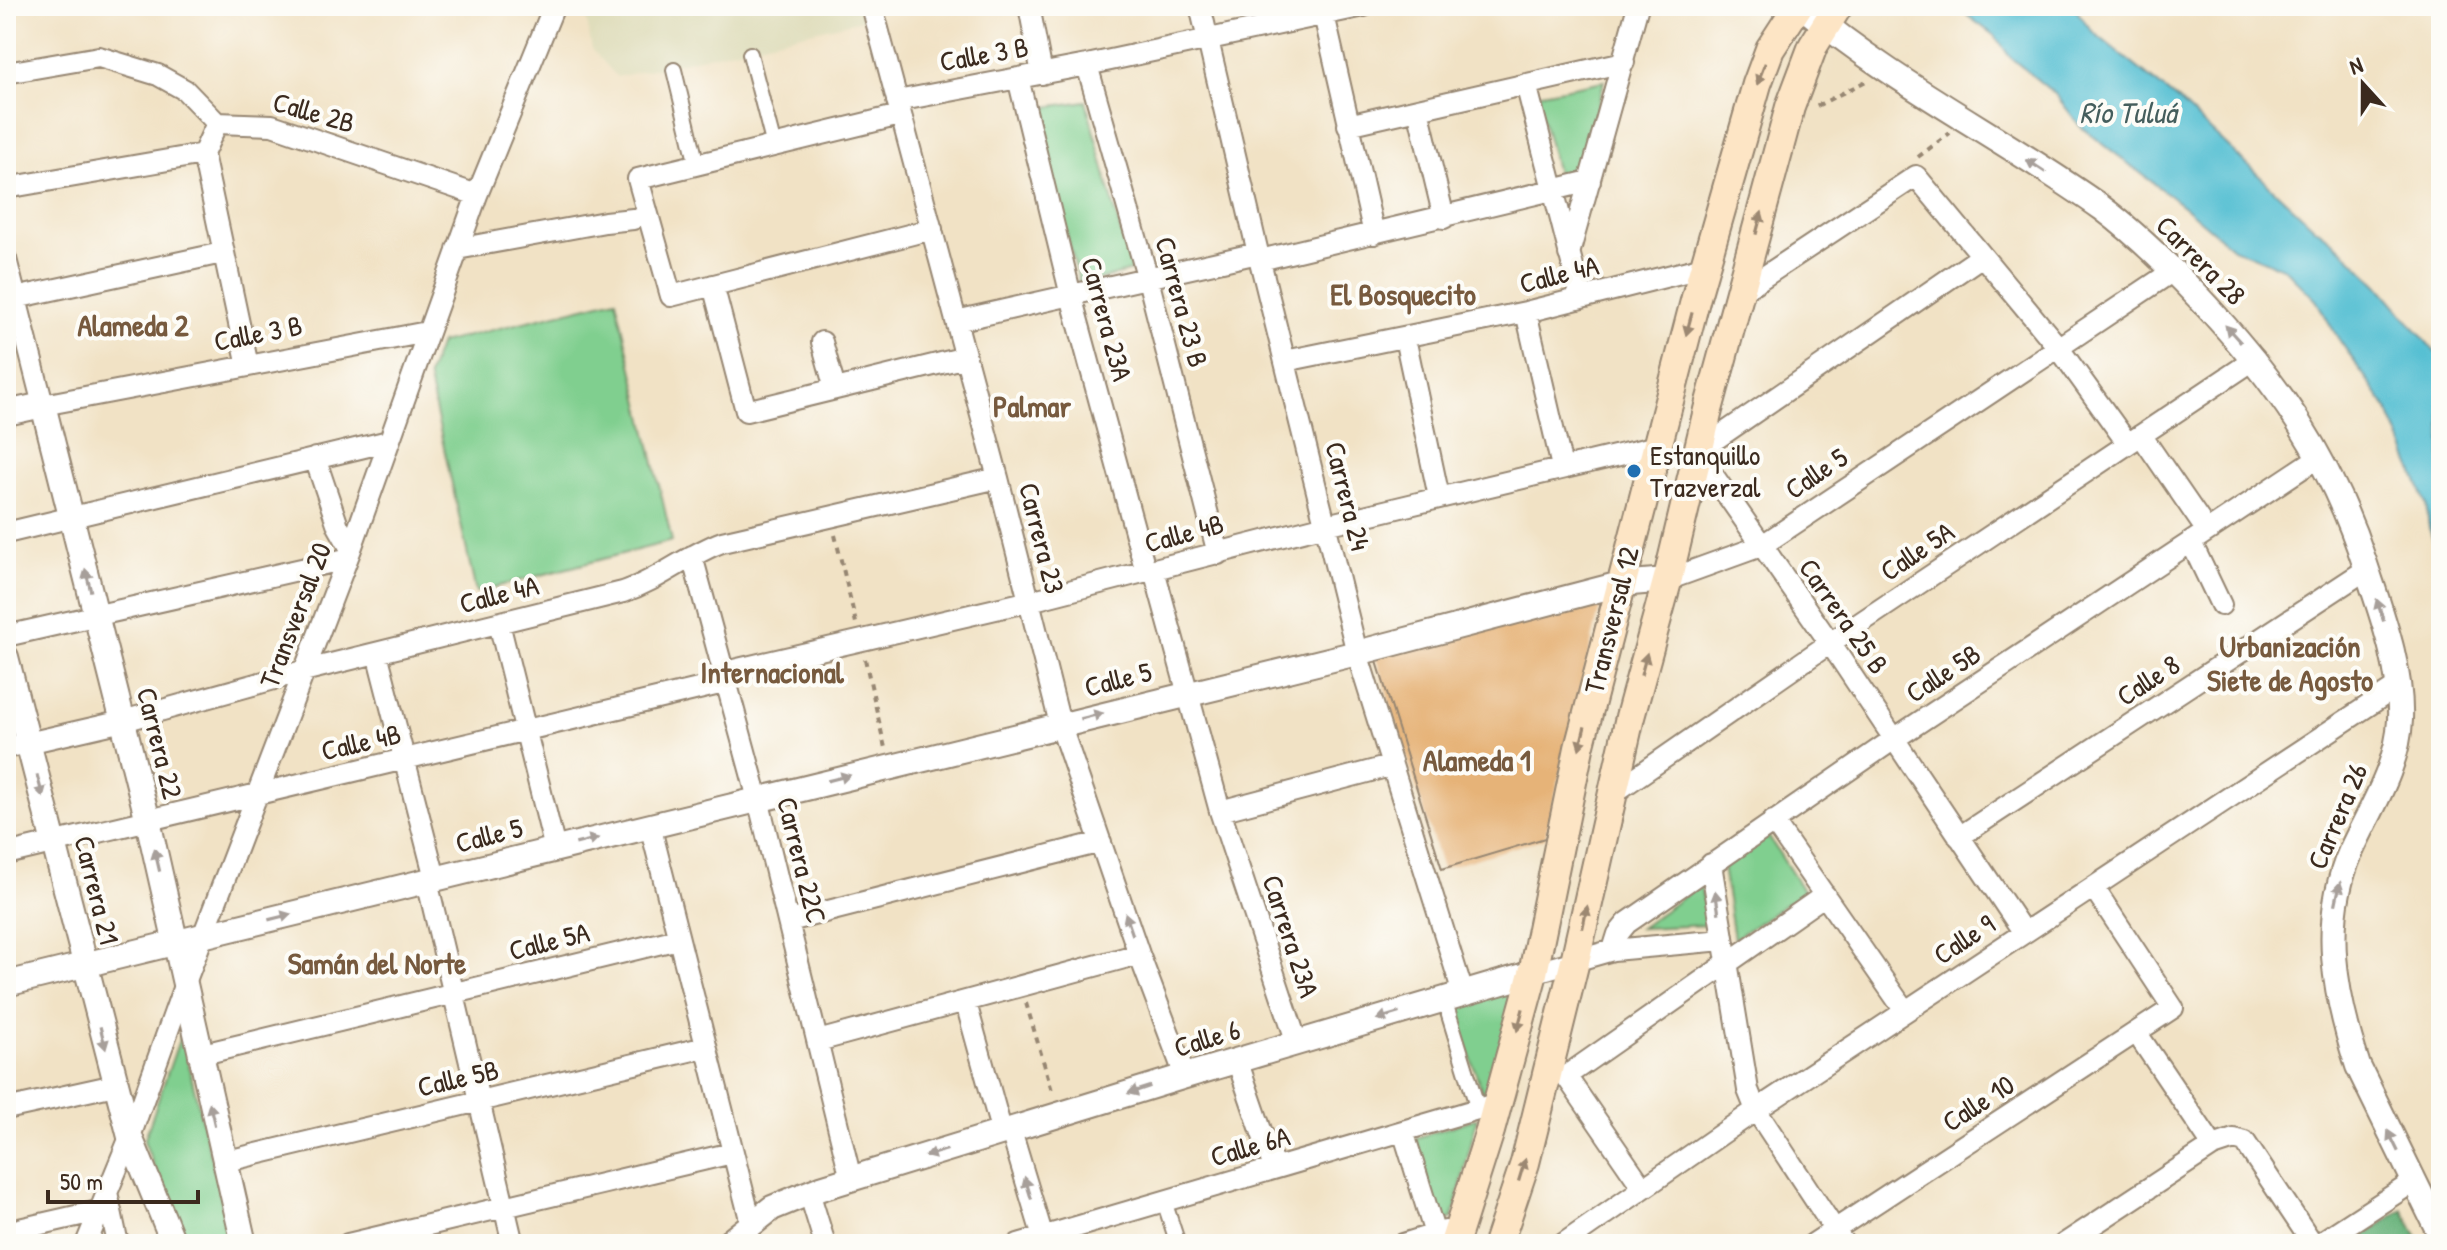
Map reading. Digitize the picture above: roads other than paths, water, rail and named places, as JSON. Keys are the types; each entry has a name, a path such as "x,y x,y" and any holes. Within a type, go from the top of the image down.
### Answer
{"main road":[{"name":"Transversal 12","path":"1450,1235 1488,1106 1533,973 1579,748 1704,267 1757,84 1770,49 1800,6"},
{"name":"Transversal 12","path":"1498,1244 1525,1163 1697,452 1788,116 1803,69 1832,16"}],"street":[{"name":"Transversal 20","path":"86,1244 130,1137 185,983 348,554 477,195 554,6"},
{"name":"Carrera 23","path":"872,6 1060,724 1139,954 1185,1076"},
{"path":"1029,6 1042,74"},
{"name":"Carrera 24","path":"1200,6 1357,653 1453,996"},
{"name":"Calle 3 B","path":"713,285 671,296 638,179 774,146 899,108 1018,78 1208,41 1323,10 1364,6"},
{"path":"1569,254 1638,6"},
{"name":"Carrera 28","path":"1800,6 1832,16 1889,69 2102,208 2141,239 2255,359 2277,387 2319,457 2344,508 2384,621 2398,686"},
{"path":"1323,10 1374,234"},
{"path":"750,54 774,146"},
{"path":"6,73 99,57 158,75 185,90 217,123 203,154 248,366"},
{"path":"1348,125 1624,62"},
{"name":"Carrera 23 B","path":"1087,65 1148,279 1218,554"},
{"path":"674,70 697,165"},
{"name":"Carrera 23A","path":"1018,78 1071,296 1150,571 1220,811 1297,1043"},
{"path":"1526,84 1581,298"},
{"path":"1418,109 1444,218"},
{"name":"Calle 2B","path":"217,123 272,125 477,195"},
{"path":"6,188 203,154"},
{"path":"1741,292 1912,179 1982,256 2135,439 2199,537 2221,605"},
{"path":"956,321 1374,234 1590,181"},
{"path":"457,249 633,219"},
{"path":"932,229 713,285 746,411 966,357"},
{"path":"11,300 222,253"},
{"path":"1697,452 1982,256"},
{"name":"Carrera 22","path":"6,259 11,300 43,405 148,821 244,1244"},
{"name":"Calle 4A","path":"1285,361 1526,312 1704,267"},
{"name":"Calle 5","path":"6,984 1357,653 1620,584 1667,580 1761,546 2173,271"},
{"path":"1526,312 1562,467"},
{"name":"Calle 3 B","path":"6,413 427,332"},
{"path":"1405,338 1439,497"},
{"path":"822,342 835,389"},
{"name":"Calle 5A","path":"1612,794 1830,643 2255,359"},
{"path":"6,533 389,441"},
{"name":"Calle 4B","path":"6,854 526,731 726,677 1326,525 1657,446"},
{"name":"Carrera 25 B","path":"1697,452 1830,643 2024,933"},
{"name":"Calle 5B","path":"1613,950 1618,934 1627,923 1711,864 2319,457"},
{"path":"6,636 348,554 315,458"},
{"name":"Calle 4A","path":"17,745 123,721 303,671 645,584 722,542 998,478"},
{"name":"Carrera 22C","path":"692,556 758,799 851,1179"},
{"name":"Calle 8","path":"1959,837 2367,569"},
{"path":"499,623 555,849"},
{"path":"377,653 513,1244"},
{"name":"Carrera 21","path":"6,657 17,745 55,842 130,1137 174,1244"},
{"name":"Calle 9","path":"1563,1244 1756,1110 2398,686"},
{"name":"Carrera 26","path":"2398,686 2398,741 2381,790 2350,854 2339,885 2333,940 2339,998 2353,1052 2375,1104 2441,1236"},
{"path":"1220,811 1390,766"},
{"path":"1773,821 1905,1011"},
{"path":"650,825 751,1223"},
{"path":"789,921 1101,842"},
{"path":"1711,864 1748,1090 1756,1110 1839,1237"},
{"name":"Calle 10","path":"1813,1244 1839,1237 2173,1008 2094,888"},
{"path":"1643,1188 1566,1076 1825,895"},
{"name":"Calle 5A","path":"199,1055 678,939"},
{"name":"Calle 6","path":"727,1244 772,1208 809,1192 1237,1060 1613,950 1723,940"},
{"path":"818,1041 1139,954"},
{"path":"1453,996 1488,1106"},
{"path":"966,1003 1044,1240"},
{"path":"2136,1032 2213,1146"},
{"name":"Calle 5B","path":"223,1162 706,1047"},
{"path":"1237,1060 1274,1168"},
{"path":"6,1109 115,1085"},
{"name":"Calle 6A","path":"1018,1244 1044,1240 1164,1201 1488,1106"},
{"path":"1403,1131 1450,1235 1403,1244"},
{"path":"2064,1244 2213,1146 2234,1139 2245,1142 2315,1244 2413,1182"},
{"path":"348,1244 732,1153"},
{"path":"809,1192 825,1244"},
{"path":"1164,1201 1178,1244"},
{"path":"6,1232 102,1202 118,1244"}],"water":[{"name":"Río Tuluá","path":"1961,6 2073,6 2092,31 2180,102 2378,285 2441,360 2441,566 2429,527 2426,504 2388,410 2338,338 2316,300 2285,269 2233,248 2080,126 2056,95 2010,57 1995,36 1968,16"}],"place":[{"name":"Estanquillo Trazverzal","path":"1634,471"}],"district":[{"name":"El Bosquecito","path":"1403,294"},
{"name":"Alameda 2","path":"133,325"},
{"name":"Palmar","path":"1032,406"},
{"name":"Urbanización Siete de Agosto","path":"2290,663"},
{"name":"Internacional","path":"772,672"},
{"name":"Alameda 1","path":"1477,760"},
{"name":"Samán del Norte","path":"377,963"}]}
